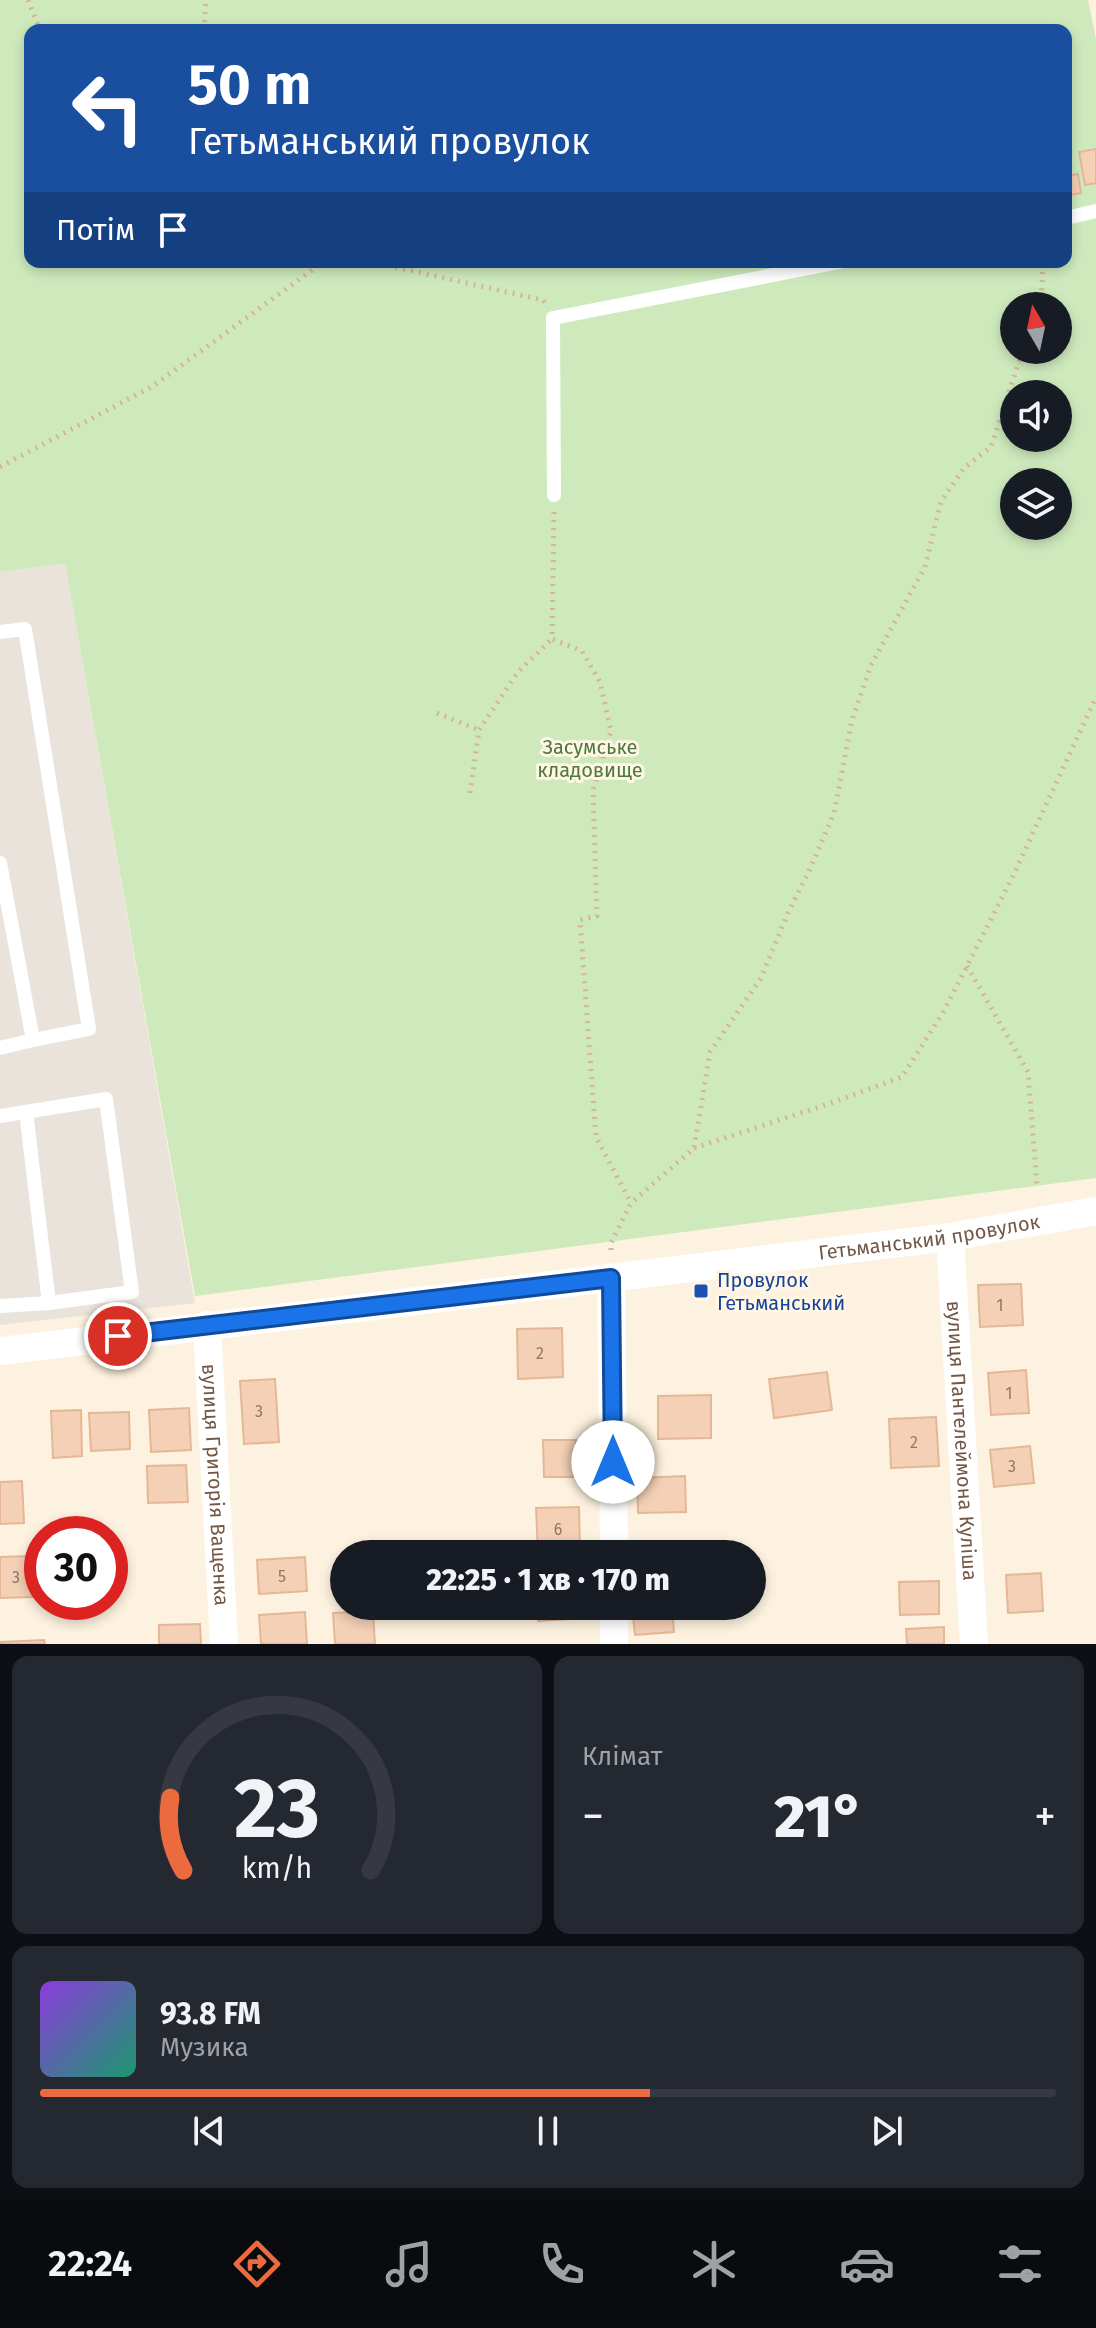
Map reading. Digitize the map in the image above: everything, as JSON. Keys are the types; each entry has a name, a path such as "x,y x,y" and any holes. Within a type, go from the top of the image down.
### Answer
{"street":[{"name":"Гетьманський провулок","path":"0,1351 950,1237 1096,1211"},
{"name":"вулиця Пантелеймона Куліша","path":"950,1237 974,1644"},
{"path":"611,1278 614,1540"},
{"name":"вулиця Григорія Ващенка","path":"207,1325 224,1644"},
{"path":"614,1620 614,1644"}],"lane":[{"path":"1072,217 1096,211"},
{"path":"554,495 553,318 809,268"},
{"path":"0,632 25,629 89,1029 0,1048"},
{"path":"0,863 33,1040"},
{"path":"0,1116 106,1099 132,1292 0,1306"},
{"path":"26,1112 49,1303"}],"path":[{"path":"28,0 38,24"},
{"path":"204,24 206,0"},
{"path":"0,467 153,386 315,268"},
{"path":"399,268 543,300 553,318"},
{"path":"1042,292 1043,268"},
{"path":"694,1148 710,1052 761,978 809,871 834,813 852,720 871,665 925,567 941,501 965,467 991,447 1018,364"},
{"path":"470,793 479,730 518,672 552,639 554,495"},
{"path":"552,639 582,651 600,682 611,731 593,790 597,916 580,920 596,1137 631,1203"},
{"path":"611,1278 611,1243 631,1203 694,1148 902,1077 944,1011 1013,876 1096,697"},
{"path":"437,713 479,730"},
{"path":"967,966 1028,1072 1037,1186"}],"shaded area":[{"path":"65,562 195,1303 0,1325 0,572"}],"green space":[{"name":"Засумське кладовище","path":"0,0 1088,0 1096,39 1096,1178 195,1296 65,563 0,572"}],"building":[{"path":"1096,149 1096,183 1085,185 1079,152"},
{"path":"1078,174 1081,193 1072,195 1072,175"},
{"path":"1021,1284 1023,1325 980,1327 978,1285"},
{"path":"562,1328 563,1377 518,1379 517,1329"},
{"path":"1026,1370 1029,1413 991,1415 988,1373"},
{"path":"827,1372 832,1410 774,1418 769,1379"},
{"path":"275,1379 279,1442 244,1444 240,1381"},
{"path":"711,1395 711,1438 658,1439 658,1396"},
{"path":"189,1408 191,1450 151,1452 149,1410"},
{"path":"81,1410 82,1456 53,1458 51,1411"},
{"path":"129,1412 130,1449 91,1451 89,1413"},
{"path":"936,1417 939,1466 891,1468 889,1419"},
{"path":"543,1440 576,1440 576,1477 544,1477"},
{"path":"1030,1446 1034,1483 994,1487 990,1450"},
{"path":"186,1465 188,1502 148,1503 147,1466"},
{"path":"685,1476 686,1512 638,1513 637,1478"},
{"path":"22,1481 24,1523 0,1524 0,1482"},
{"path":"579,1507 580,1540 537,1540 536,1508"},
{"path":"24,1556 24,1597 0,1598 0,1557"},
{"path":"305,1557 307,1591 259,1594 257,1560"},
{"path":"1041,1573 1043,1611 1008,1613 1006,1575"},
{"path":"939,1581 939,1614 900,1615 899,1582"},
{"path":"305,1612 307,1644 261,1644 259,1615"},
{"path":"333,1620 374,1620 375,1644 335,1644"},
{"path":"633,1620 673,1620 674,1632 635,1635"},
{"path":"200,1624 201,1644 159,1644 159,1625"},
{"path":"944,1627 944,1644 907,1644 906,1629"},
{"path":"44,1640 45,1644 0,1644 0,1642"}],"place":[{"name":"Провулок Гетьманський","path":"701,1291"}],"route":[{"path":"118,1336 611,1278 613,1462"}]}
